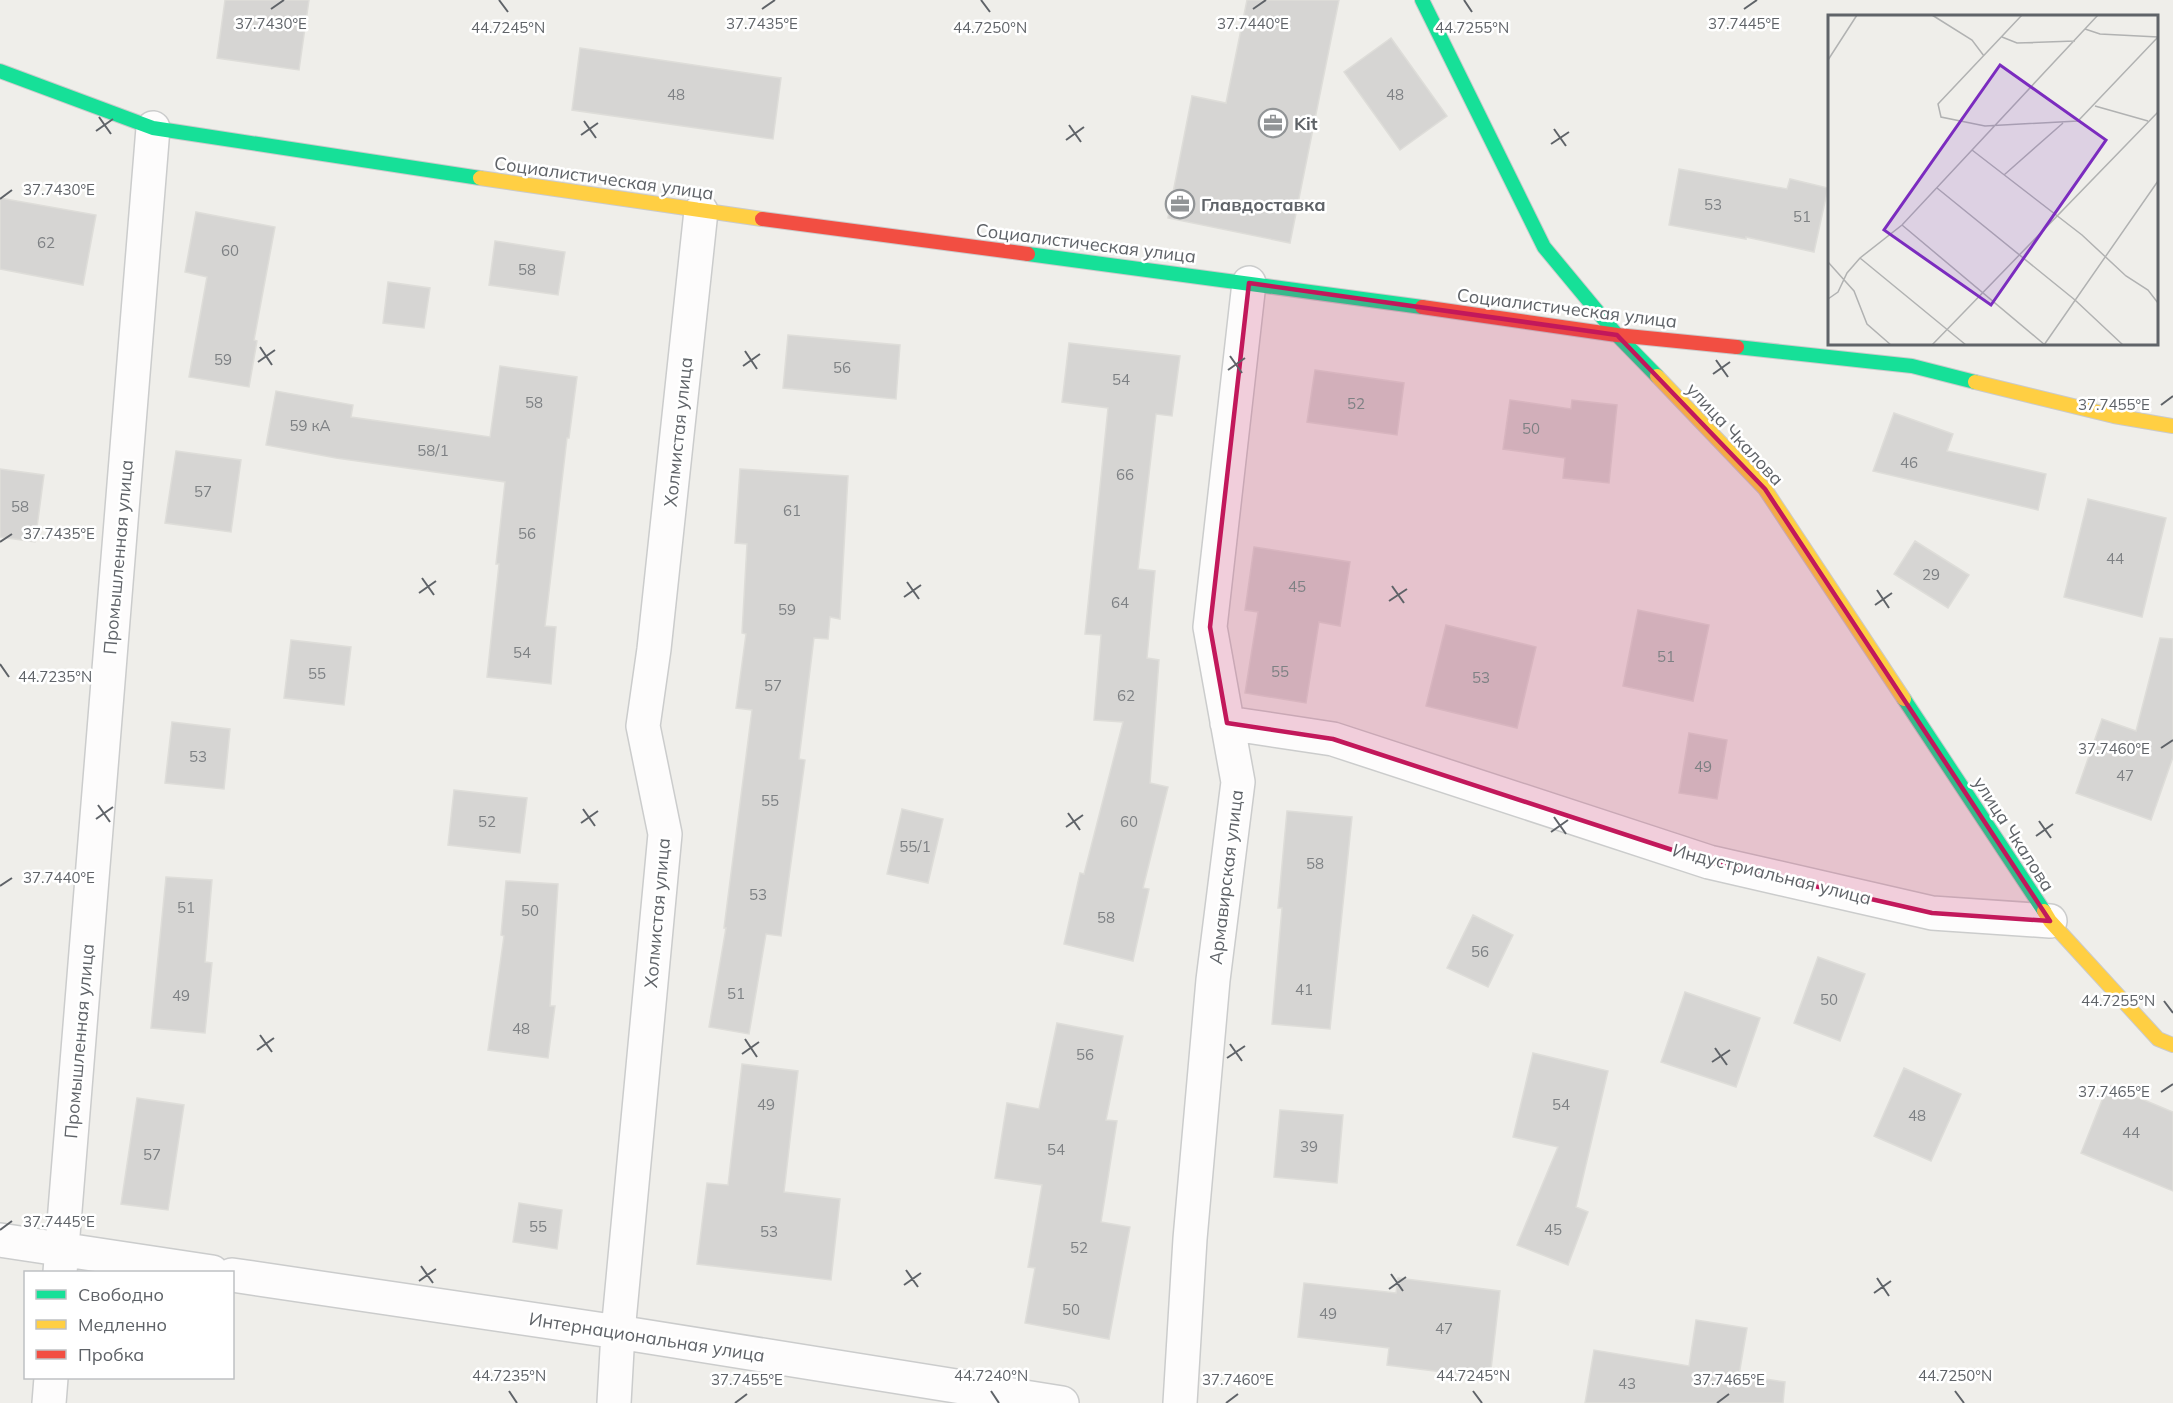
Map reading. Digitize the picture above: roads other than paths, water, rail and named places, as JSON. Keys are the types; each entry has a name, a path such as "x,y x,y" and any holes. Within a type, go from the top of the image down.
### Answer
{"street":[{"name":"улица Чкалова","path":"1422,0 1544,247 1617,335 1766,489 2050,921"},
{"name":"Социалистическая улица","path":"0,71 153,128 701,211 1249,283 1617,335 1912,366 2114,416 2173,426"},
{"name":"Промышленная улица","path":"61,1261 153,128"},
{"name":"Холмистая улица","path":"614,1403 618,1332 665,834 643,726 654,649 701,211"},
{"name":"Армавирская улица","path":"1180,1403 1190,1239 1209,1027 1238,782 1210,627 1249,283"},
{"name":"Индустриальная улица","path":"1227,723 1333,739 1709,862 1932,913 2050,921"},
{"path":"2050,921 2158,1039 2173,1045"},
{"path":"0,1240 61,1261 198,1271"},
{"name":"Интернациональная улица","path":"234,1275 618,1332 1062,1403"},
{"path":"49,1403 51,1379"}],"place":[{"name":"Kit","path":"1273,123"},
{"name":"Главдоставка","path":"1180,204"}]}
